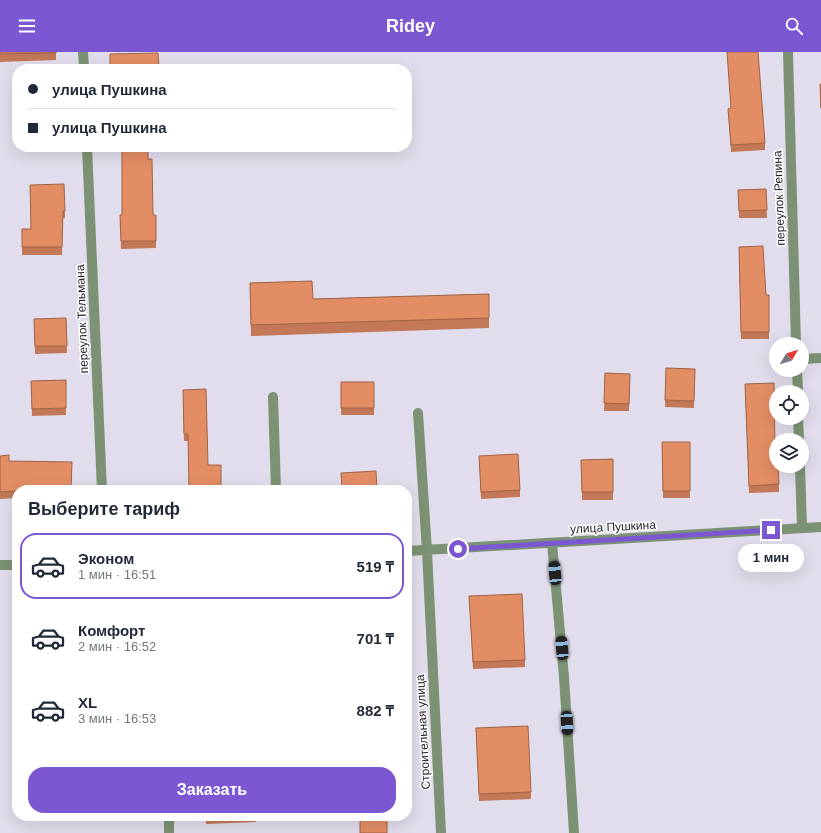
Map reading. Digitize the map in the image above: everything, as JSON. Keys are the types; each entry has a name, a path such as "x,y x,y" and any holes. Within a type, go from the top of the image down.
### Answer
{"lane":[{"path":"83,52 84,64"},
{"name":"переулок Репина","path":"788,52 796,337"},
{"name":"переулок Тельмана","path":"87,152 102,485"},
{"path":"809,358 821,358"},
{"path":"273,397 276,485"},
{"name":"Строительная улица","path":"418,413 427,551 441,833"},
{"path":"800,473 802,528"},
{"name":"улица Пушкина","path":"412,551 821,527"},
{"path":"552,543 564,678 574,833"},
{"path":"0,565 12,565"},
{"path":"169,821 169,833"}],"building":[{"path":"0,52 56,52 56,53 0,54"},
{"path":"727,52 758,52 765,143 731,145 728,109 731,108"},
{"path":"158,53 159,64 110,64 110,54"},
{"path":"820,84 821,84 821,108"},
{"path":"122,152 148,152 148,159 152,159 153,215 156,215 156,241 121,241 120,215 122,215"},
{"path":"64,184 65,211 63,211 62,247 22,247 22,229 31,229 30,185"},
{"path":"766,189 767,210 739,211 738,190"},
{"path":"763,246 766,295 769,295 769,332 741,332 739,247"},
{"path":"312,281 313,299 489,294 489,318 251,325 250,283"},
{"path":"66,318 67,346 35,346 34,319"},
{"path":"666,368 695,369 694,401 665,400"},
{"path":"605,373 630,374 629,404 604,403"},
{"path":"66,380 66,408 32,409 31,381"},
{"path":"341,382 374,382 374,408 341,408"},
{"path":"774,383 774,385 769,385 769,425 775,425 775,433 769,433 769,473 778,473 779,484 749,486 745,384"},
{"path":"206,389 208,465 221,465 221,485 189,485 188,434 184,434 183,390"},
{"path":"662,442 690,442 690,491 663,491"},
{"path":"518,454 520,490 481,492 479,456"},
{"path":"9,455 9,461 72,462 71,485 12,485 12,491 0,492 0,456"},
{"path":"613,459 613,492 582,492 581,460"},
{"path":"376,471 377,485 342,485 341,473"},
{"path":"522,594 525,660 473,662 469,596"},
{"path":"528,726 531,792 479,794 476,728"},
{"path":"360,821 387,821 387,833 360,833"}],"route":[{"path":"458,549 771,530"}]}
